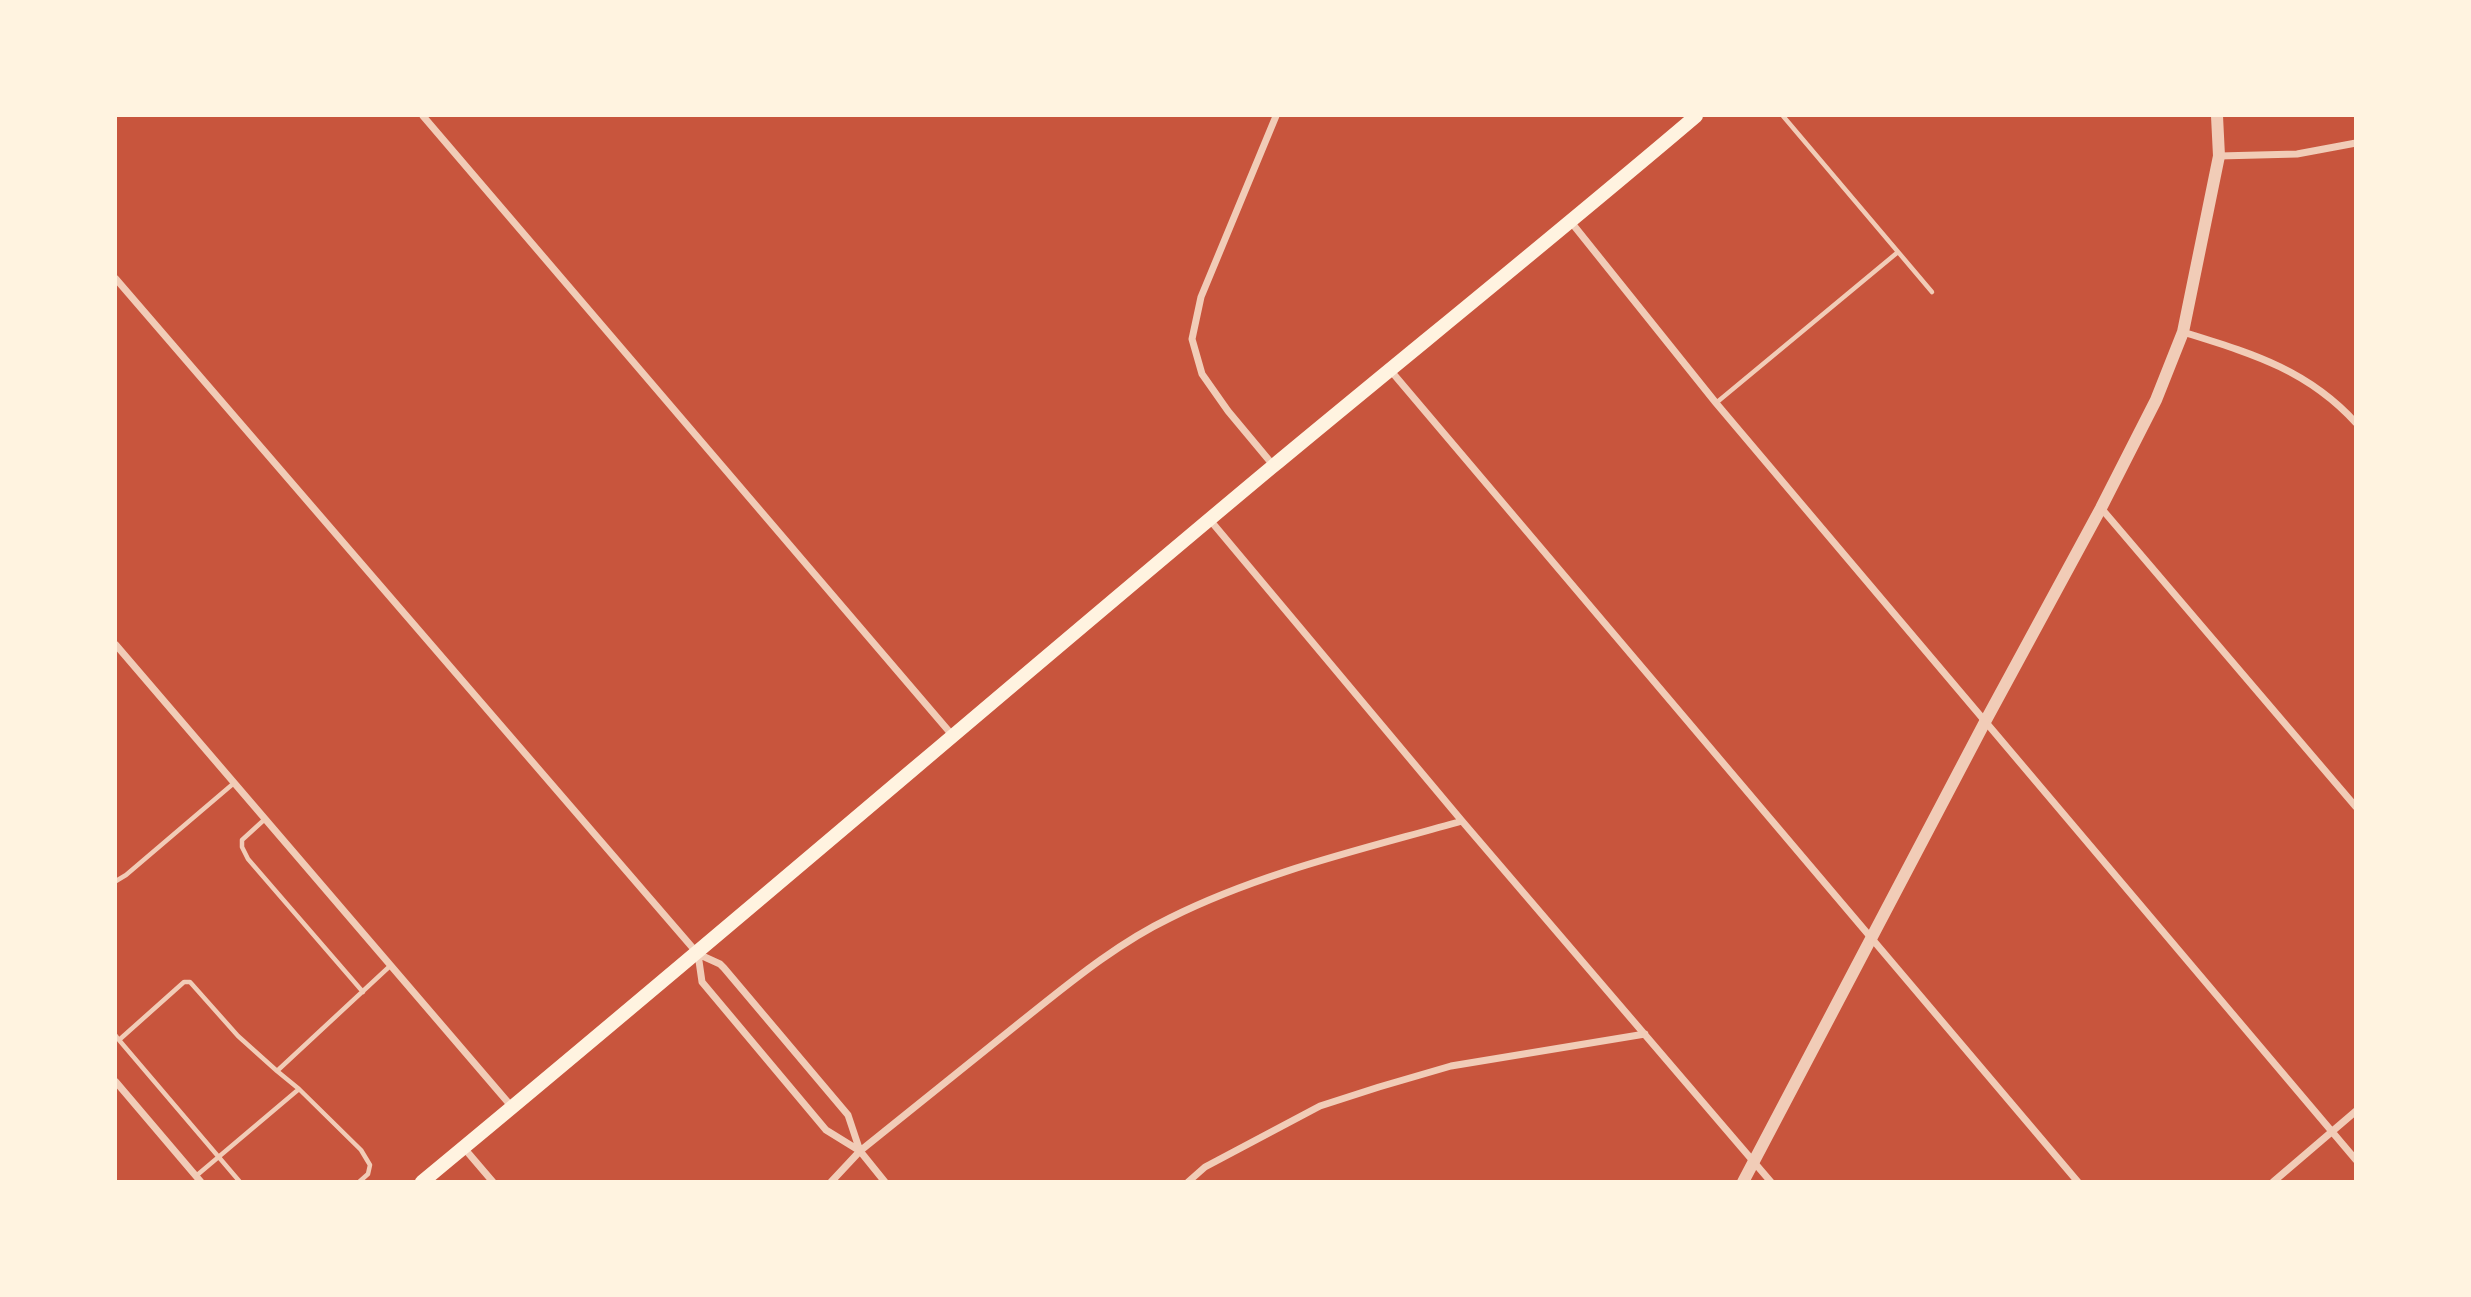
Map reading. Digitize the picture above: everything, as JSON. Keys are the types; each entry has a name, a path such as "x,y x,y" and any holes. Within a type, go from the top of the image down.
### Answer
{"main road":[{"path":"422,1181 698,954 1274,466 1696,116"}],"street":[{"path":"423,116 953,736"},
{"path":"1274,466 1228,411 1202,374 1192,339 1201,298 1276,116"},
{"path":"1743,1181 2156,400 2183,332 2219,156 2217,116"},
{"path":"2219,156 2297,154 2356,143"},
{"path":"1571,222 1716,403 2356,1160"},
{"path":"116,279 698,954 720,964 848,1115 860,1151"},
{"path":"2183,332 2255,354 2282,367 2312,384 2356,423"},
{"path":"1391,371 2078,1181"},
{"path":"2101,508 2356,807"},
{"path":"1210,520 1462,821 1771,1181"},
{"path":"116,645 513,1108"},
{"path":"831,1181 860,1151 1107,954 1167,919 1233,889 1462,821"},
{"path":"698,954 702,982 826,1130 860,1151 885,1181"},
{"path":"1188,1181 1216,1161 1320,1106 1379,1087 1451,1066 1645,1034"},
{"path":"116,1082 199,1179"},
{"path":"2273,1181 2356,1111"},
{"path":"464,1147 493,1181"}],"lane":[{"path":"1783,116 1932,292"},
{"path":"1716,403 1898,252"},
{"path":"116,881 234,783"},
{"path":"265,819 242,840 248,859 363,992"},
{"path":"277,1071 390,965"},
{"path":"240,1181 117,1038 184,982 190,982 238,1036 299,1089 361,1150 370,1165 368,1174 359,1181"},
{"path":"199,1179 219,1156 299,1089"}]}
